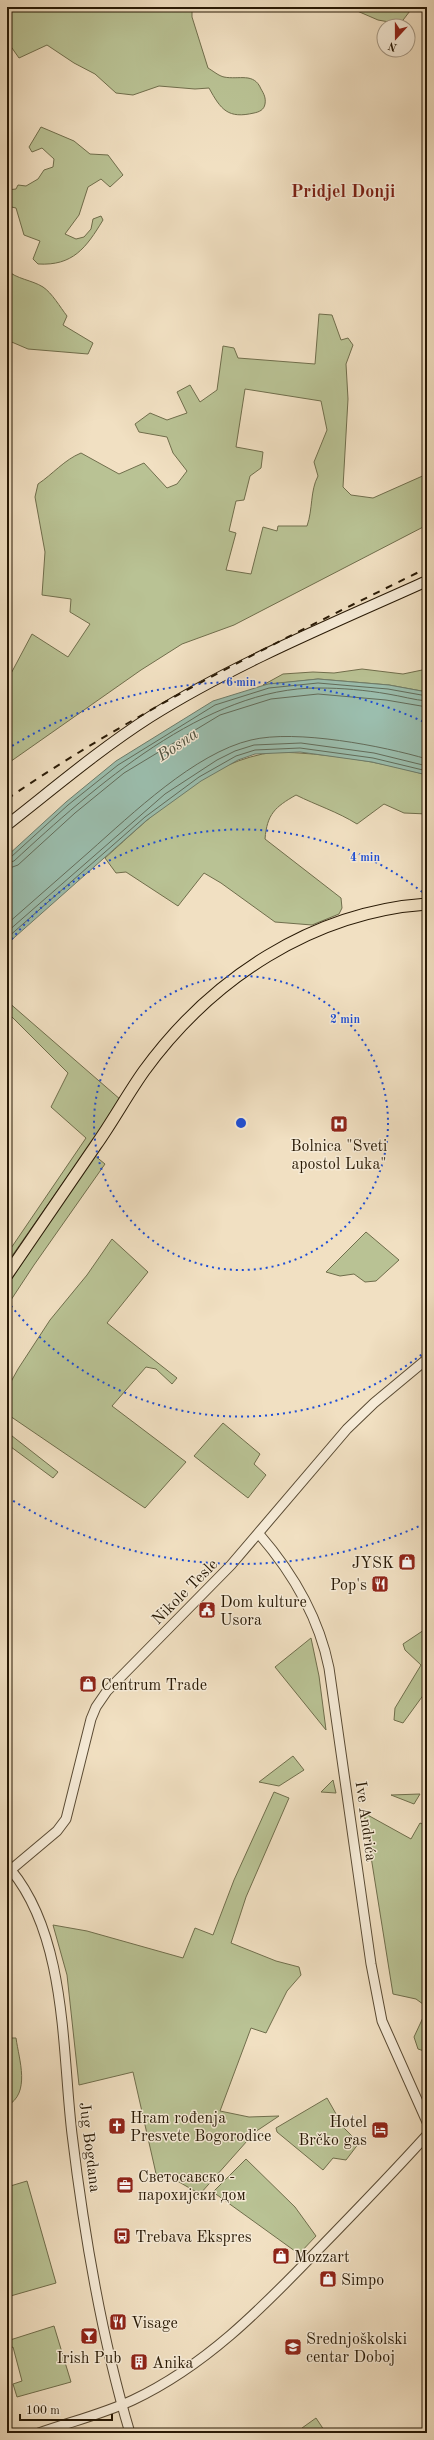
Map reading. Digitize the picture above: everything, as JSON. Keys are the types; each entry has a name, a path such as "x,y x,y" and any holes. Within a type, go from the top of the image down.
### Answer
{"main road":[{"path":"7,826 125,735 170,705 225,675 427,581"},
{"path":"7,1274 144,1072 197,1011 226,985 258,961 315,931 375,912 427,904"}],"street":[{"name":"Nikole Tesle","path":"9,1872 57,1831 66,1819 87,1732 101,1699 130,1666 217,1580 259,1534 347,1429 374,1403 427,1359"},
{"name":"Ive Andrića","path":"259,1534 289,1574 318,1626 323,1639 329,1668 371,1964 382,2021 427,2122"},
{"name":"Jug Bogdana","path":"9,1872 30,1898 44,1935 52,1967 66,2057 72,2134 90,2255 121,2405 130,2433"},
{"path":"39,2433 121,2405 189,2367 253,2317 427,2134"}],"shaded area":[{"path":"7,7 120,7 124,9 125,7 192,7 192,17 208,68 224,77 254,80 264,94 264,108 258,112 245,115 232,114 226,111 217,102 209,88 195,89 159,86 133,95 116,93 95,74 74,63 47,45 19,58 7,41"},
{"path":"348,7 413,7 405,18 376,19"},
{"path":"41,127 74,141 90,154 108,155 123,175 110,187 101,179 88,187 79,215 65,234 76,239 84,237 91,229 93,219 101,216 103,220 91,239 77,253 61,262 50,264 38,264 33,259 40,241 24,235 16,208 7,206 7,190 16,189 18,185 26,186 38,179 44,170 53,167 54,159 42,148 32,152 29,147"},
{"path":"7,270 43,287 50,293 67,316 63,325 93,343 88,354 28,349 7,340"},
{"path":"319,314 332,315 341,340 348,338 353,345 346,364 348,399 343,487 351,495 373,498 427,474 427,525 234,625 182,644 141,670 7,764 7,681 32,634 68,657 90,624 70,612 71,599 42,595 45,552 35,497 38,484 69,459 81,453 119,474 144,463 167,488 177,484 187,471 173,453 167,437 139,432 135,424 150,413 167,420 187,413 177,392 190,385 200,402 217,390 223,346 234,348 238,358 315,364","holes":["245,389 321,401 327,430 314,462 318,476 315,482 307,526 278,526 277,531 263,527 251,574 226,570 236,533 229,531 236,501 244,500 250,476 261,468 263,452 236,447"]},
{"path":"362,669 403,674 427,669 427,692 389,685 318,679 263,685 283,674 313,672 334,673"},
{"path":"275,752 333,756 371,762 427,775 427,814 404,813 384,804 357,824 296,795 283,803 273,812 268,823 265,839 341,898 342,908 339,914 312,925 275,922 221,883 204,873 178,906 126,872 116,873 105,858 162,807 204,777 250,757"},
{"path":"7,1001 121,1100 7,1263 7,1254 86,1138 51,1107 68,1073 7,1012"},
{"path":"94,1155 105,1164 7,1306 7,1286"},
{"path":"366,1232 399,1260 376,1281 365,1282 354,1274 340,1276 326,1272"},
{"path":"112,1239 148,1272 107,1323 177,1378 172,1384 156,1369 146,1367 112,1406 186,1462 145,1508 7,1414 7,1389 18,1369 50,1320 87,1275"},
{"path":"223,1423 260,1454 254,1464 266,1475 248,1498 194,1456"},
{"path":"7,1432 58,1472 53,1478 7,1444"},
{"path":"427,1628 427,1690 403,1723 394,1720 395,1708 421,1665 405,1650 403,1644"},
{"path":"311,1638 319,1676 326,1730 275,1667"},
{"path":"293,1756 304,1770 279,1786 259,1782"},
{"path":"333,1780 336,1793 321,1792"},
{"path":"274,1792 289,1798 246,1897 231,1943 276,1961 299,1967 301,1975 287,1991 266,2033 251,2028 220,2111 249,2117 279,2116 255,2132 200,2194 172,2178 157,2178 133,2072 79,2085 67,1975 53,1925 87,1931 183,1958 195,1928 213,1935 234,1880"},
{"path":"420,1794 414,1804 391,1795"},
{"path":"364,1813 411,1839 420,1823 427,1826 427,2007 416,1999 393,1994"},
{"path":"427,2009 427,2042 424,2051 418,2049 414,2037"},
{"path":"7,2034 10,2034 10,2038 16,2038 22,2075 19,2093 7,2106"},
{"path":"327,2098 344,2128 359,2143 346,2160 333,2158 323,2170 277,2132 276,2128"},
{"path":"246,2159 295,2207 316,2236 299,2254 213,2192"},
{"path":"27,2181 56,2283 7,2297 7,2187"},
{"path":"54,2326 71,2382 17,2397 13,2384 22,2381 13,2347 7,2349 7,2341"},
{"path":"316,2418 326,2433 305,2433 302,2428"}],"water":[{"name":"Bosna","path":"318,679 389,685 427,692 427,775 372,762 300,752 255,754 238,760 201,781 147,820 7,944 7,856 66,802 116,761 213,701 268,684"}],"railway":[{"path":"7,799 108,734 160,705 266,648 427,568"}],"place":[{"name":"Bolnica \"Sveti apostol Luka\"","path":"339,1124"},
{"name":"JYSK","path":"407,1562"},
{"name":"Pop's","path":"380,1584"},
{"name":"Dom kulture Usora","path":"207,1610"},
{"name":"Centrum Trade","path":"88,1684"},
{"name":"Hram rođenja Presvete Bogorodice","path":"117,2126"},
{"name":"Hotel Brčko gas","path":"380,2130"},
{"name":"Светосавско - парохијски дом","path":"125,2185"},
{"name":"Trebava Ekspres","path":"122,2236"},
{"name":"Mozzart","path":"281,2256"},
{"name":"Simpo","path":"328,2279"},
{"name":"Visage","path":"118,2322"},
{"name":"Irish Pub","path":"89,2336"},
{"name":"Srednjoškolski centar Doboj","path":"293,2347"},
{"name":"Anika","path":"139,2362"}],"district":[{"name":"Pridjel Donji","path":"343,191"}]}
